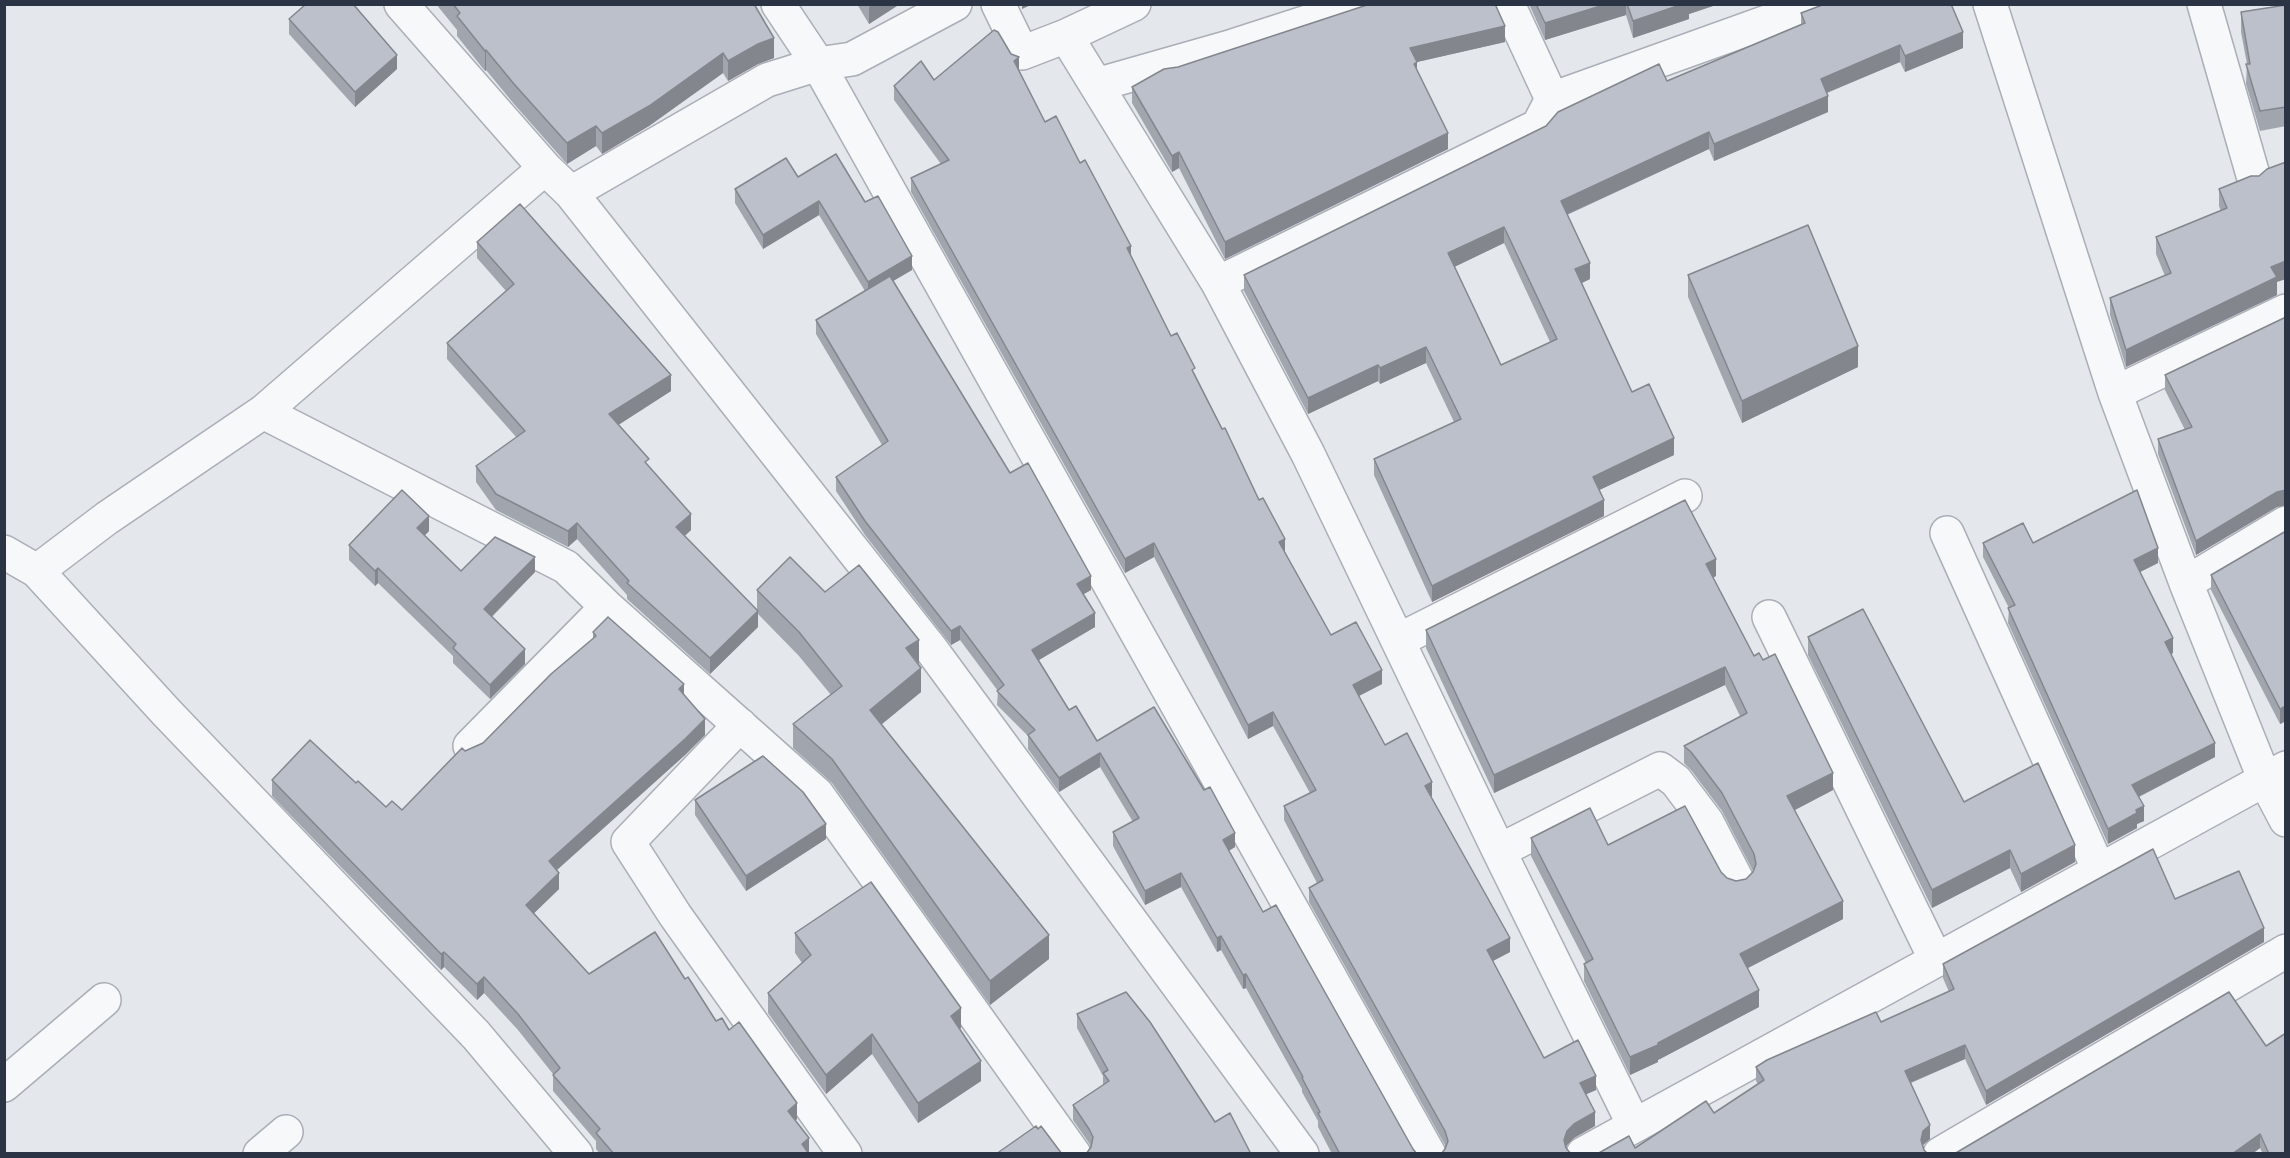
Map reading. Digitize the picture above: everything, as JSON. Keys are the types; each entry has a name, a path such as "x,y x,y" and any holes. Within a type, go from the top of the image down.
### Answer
{"street":[{"path":"401,4 545,168 571,194 931,649 1302,1154"},
{"path":"778,4 818,64 1429,1154"},
{"path":"571,194 767,80 818,64 852,59 956,4"},
{"path":"998,4 1022,53 1066,36 1134,4"},
{"path":"1096,85 1233,46 1363,4"},
{"path":"1508,4 1552,99"},
{"path":"1218,283 1538,126 1552,99 1816,4"},
{"path":"1990,4 2115,393 2186,583 2275,774 2286,820"},
{"path":"2204,4 2253,175"},
{"path":"1066,36 1218,283 1308,454 1634,1125"},
{"path":"37,571 107,518 263,412 545,168"},
{"path":"2115,393 2286,311"},
{"path":"263,412 566,567 607,607 817,794 1074,1154"},
{"path":"1399,640 1685,495"},
{"path":"2186,583 2286,523"},
{"path":"1947,533 2099,870"},
{"path":"4,552 37,571 166,713 476,1035 564,1149"},
{"path":"470,746 607,607"},
{"path":"1769,617 1936,960"},
{"path":"740,724 628,842 675,915 845,1154"},
{"path":"1499,851 1660,770 1676,781 1707,822 1737,880"},
{"path":"1583,1154 2275,774"},
{"path":"1940,1154 2286,951"},
{"path":"4,1085 104,1000"},
{"path":"260,1154 285,1132"}],"building":[{"path":"306,4 353,4 397,55 355,92 289,19"},
{"path":"453,4 754,4 774,38 728,61 723,53 649,106 602,133 596,126 567,143 485,51 457,16 460,13"},
{"path":"1370,4 1495,4 1505,26 1410,48 1417,62 1414,64 1448,133 1225,242 1179,152 1172,156 1132,87 1164,69 1178,67"},
{"path":"1536,4 1607,4 1545,23"},
{"path":"1627,4 1683,4 1633,21"},
{"path":"1825,4 1951,4 1963,32 1905,56 1900,45 1821,79 1828,96 1714,144 1709,132 1561,201 1590,263 1575,269 1632,392 1649,384 1674,438 1593,477 1604,500 1432,586 1374,459 1461,419 1426,347 1380,368 1378,365 1308,398 1244,275 1546,126 1558,112 1659,64 1667,81 1805,23 1801,13","holes":["1504,227 1557,339 1501,365 1448,253"]},
{"path":"2286,5 2286,107 2260,111 2246,64 2250,64 2241,12"},
{"path":"994,30 998,32 1011,54 1019,57 1014,61 1045,122 1056,116 1080,163 1085,160 1131,246 1127,248 1171,336 1177,333 1195,368 1192,370 1222,429 1225,428 1259,500 1263,498 1285,539 1279,542 1331,635 1356,622 1382,670 1353,685 1385,745 1407,733 1432,782 1425,786 1510,938 1487,950 1544,1058 1578,1040 1596,1076 1580,1083 1595,1112 1574,1124 1567,1131 1564,1140 1571,1154 1441,1154 1448,1141 1445,1131 1309,888 1323,880 1284,806 1316,790 1273,712 1248,725 1154,543 1125,559 911,178 949,160 894,86 921,61 934,80"},
{"path":"836,154 865,202 878,196 912,256 868,282 819,201 763,235 735,189 786,158 798,177"},
{"path":"2286,162 2286,261 2271,267 2277,277 2126,350 2110,298 2171,273 2156,237 2227,208 2219,189 2251,176 2259,176 2267,169"},
{"path":"520,204 671,375 609,414 649,459 645,462 691,514 676,527 758,611 710,658 627,583 629,581 577,523 568,531 496,494 476,466 525,431 447,343 514,284 477,242"},
{"path":"1808,225 1858,346 1742,401 1688,275"},
{"path":"890,276 1010,473 1028,463 1091,576 1077,584 1095,613 1032,650 1069,710 1076,706 1097,741 1154,707 1204,790 1210,787 1235,833 1223,840 1263,912 1276,905 1417,1154 1340,1154 1318,1113 1320,1112 1303,1077 1246,974 1243,975 1221,936 1217,938 1181,873 1145,891 1113,832 1139,818 1100,753 1059,778 1028,735 1035,730 997,691 1004,685 960,626 951,631 865,521 836,477 888,441 816,320"},
{"path":"2286,317 2286,490 2277,492 2196,541 2158,439 2192,427 2165,375"},
{"path":"402,490 429,516 417,528 461,571 495,537 535,557 484,609 525,649 490,685 453,648 456,644 378,568 375,571 349,545"},
{"path":"2137,490 2158,548 2134,560 2173,638 2165,642 2215,743 2132,785 2144,806 2136,810 2137,813 2108,829 2008,608 2015,605 1983,543 2023,523 2033,543"},
{"path":"1685,500 1716,559 1706,564 1754,656 1759,653 1763,660 1775,654 1833,773 1787,796 1843,901 1740,954 1759,990 1658,1045 1630,1057 1584,964 1593,959 1531,838 1590,808 1608,845 1685,806 1721,872 1727,878 1736,881 1746,879 1753,872 1756,864 1754,854 1722,793 1684,746 1747,713 1725,667 1494,775 1426,630"},
{"path":"2286,531 2286,706 2280,709 2211,575"},
{"path":"790,557 825,592 859,565 919,640 906,648 921,668 870,710 1049,935 990,981 832,759 793,724 842,686 799,632 757,590"},
{"path":"1863,609 1964,802 2038,763 2075,845 2021,874 2010,850 1932,890 1808,637"},
{"path":"608,617 684,684 679,689 705,719 549,861 559,873 526,905 589,974 655,932 685,979 688,977 716,1021 722,1018 729,1030 739,1022 797,1103 788,1111 809,1138 802,1144 809,1154 614,1154 596,1133 600,1129 553,1075 560,1068 518,1014 484,977 477,984 444,952 441,954 272,780 310,740 356,783 358,781 386,807 392,801 402,810 462,748 465,751 483,743 551,674 596,636 593,632"},
{"path":"763,756 803,792 826,824 746,876 695,800"},
{"path":"2153,849 2175,899 2239,871 2264,928 1986,1091 1965,1045 1905,1071 1930,1125 1923,1131 1921,1140 1928,1154 1597,1154 1629,1136 1635,1148 1706,1101 1714,1113 1764,1080 1756,1067 1767,1060 1876,1012 1881,1022 1954,989 1943,964"},
{"path":"871,882 961,1008 951,1016 981,1061 918,1103 872,1034 826,1075 768,993 811,955 795,933"},
{"path":"1126,992 1150,1022 1215,1122 1230,1113 1251,1154 1086,1154 1091,1147 1093,1137 1073,1105 1109,1081 1103,1073 1108,1070 1077,1014"},
{"path":"2229,992 2266,1046 2286,1033 2286,1154 2269,1154 2260,1134 2232,1154 1954,1154"},
{"path":"1036,1126 1038,1129 1041,1126 1062,1154 996,1154"}]}
